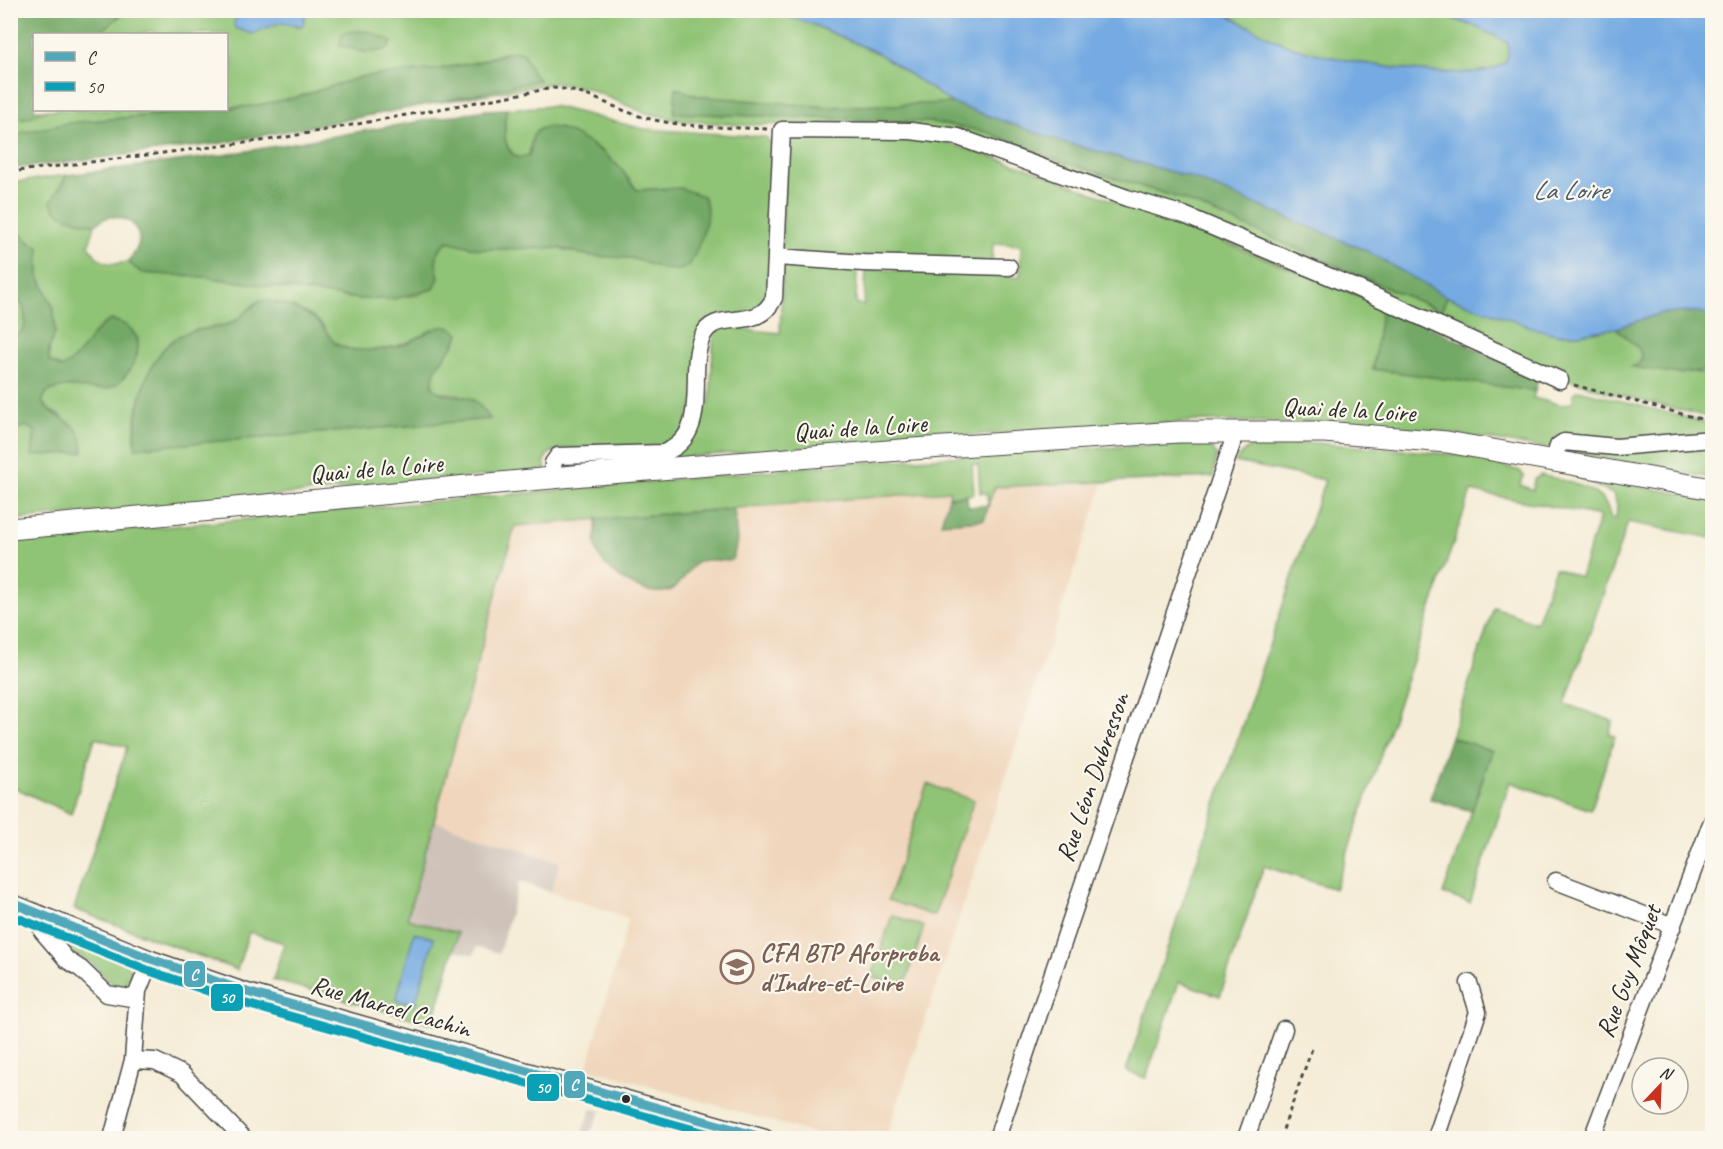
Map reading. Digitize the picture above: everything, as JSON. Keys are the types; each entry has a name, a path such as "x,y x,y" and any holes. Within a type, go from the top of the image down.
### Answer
{"main road":[{"name":"Quai de la Loire","path":"10,529 554,478 1112,435 1233,431 1324,432 1426,440 1554,459 1713,489"}],"street":[{"path":"554,478 553,463 558,456 652,454 676,447 687,434 692,422 698,347 702,336 714,323 756,317 768,310 774,298 782,130 912,131 958,137 1127,198 1184,215 1352,286 1560,380"},
{"path":"777,257 886,264 1009,267"},
{"name":"Rue Léon Dubresson","path":"997,1138 1232,444 1233,431"},
{"path":"1554,459 1558,446 1564,442 1616,447 1713,439"},
{"name":"Rue Guy Môquet","path":"1592,1138 1713,821"},
{"path":"1556,881 1673,926"},
{"name":"Rue Marcel Cachin","path":"10,902 152,959 247,992 765,1138"},
{"path":"42,931 67,960 81,969 106,994 137,999"},
{"path":"112,1138 133,1060 139,986 152,959"},
{"path":"1436,1138 1478,1012 1469,983"},
{"path":"1246,1138 1284,1029"},
{"path":"133,1060 155,1061 182,1074 243,1138"}],"path":[{"path":"10,172 276,139 553,88 592,95 624,111 665,122 782,130"},
{"path":"1560,380 1646,406 1713,422"},
{"path":"1280,1138 1313,1046"}],"shaded area":[{"path":"1103,484 886,1138 830,1138 587,1068 629,918 551,892 560,862 434,821 515,526 597,519 595,539 599,555 610,569 626,581 673,589 681,583 694,565 701,561 725,562 735,522 734,509 951,491 941,523 984,520 995,487"},
{"path":"434,821 560,862 551,892 519,882 499,953 477,947 474,955 453,950 458,933 407,919"},
{"path":"592,1109 601,1111 588,1138 579,1138"}],"green space":[{"path":"11,10 122,10 120,16 99,33 33,33 33,111 44,111 27,118 11,118"},
{"path":"122,10 257,11 236,18 286,21 298,27 303,24 307,10 774,11 814,25 878,53 952,103 826,107 698,96 676,88 674,113 932,122 988,132 1057,160 1182,199 1441,311 1447,297 1556,334 1580,334 1616,328 1639,349 1642,357 1639,364 1634,367 1701,373 1712,369 1712,418 1607,392 1555,375 971,137 795,124 741,125 678,120 645,113 586,88 554,83 441,102 539,79 533,74 523,53 503,53 478,62 439,69 361,77 298,97 253,106 228,107 228,74 232,71 232,59 228,53 228,33 156,33 151,31 99,33 120,16"},
{"path":"1220,11 1420,11 1455,19 1487,32 1508,43 1508,55 1503,64 1486,70 1461,73 1430,72 1362,63 1330,57 1285,44"},
{"path":"368,31 392,42 388,49 367,53 339,45 343,33"},
{"path":"514,51 523,53 533,74 539,80 441,102 222,143 11,169 11,135 69,123 199,111 228,111 228,108 298,97 361,77 439,69 478,62"},
{"path":"676,88 698,96 826,107 952,103 1060,141 1190,177 1365,250 1447,297 1441,311 1182,199 1057,160 987,132 932,122 674,113"},
{"path":"553,106 644,129 765,137 774,146 770,293 760,310 712,321 692,406 680,436 673,443 643,449 568,448 554,451 546,457 544,463 546,470 11,520 10,431 26,426 35,431 33,456 63,417 48,410 42,402 46,393 69,387 94,389 137,356 138,339 131,329 94,333 80,353 67,365 62,368 49,361 49,349 55,332 54,309 39,276 39,248 23,236 14,220 11,183 67,175 51,202 54,207 69,218 95,225 89,245 100,260 115,264 128,262 142,273 205,277 359,299 419,295 439,277 436,257 440,248 448,241 479,249 558,248 590,256 631,258 689,266 695,254 707,209 667,188 637,190 620,168 601,150 558,127 532,139 529,155 519,158 513,154 506,143 506,109","holes":["261,300 295,308 312,317 324,327 333,342 345,348 371,351 398,346 433,329 457,340 436,368 433,388 439,393 459,394 490,419 135,448 140,397 154,364 165,350 177,339 192,331 228,324 237,320"]},
{"path":"506,109 506,143 512,154 518,158 529,155 535,133 543,128 554,128 579,137 604,153 620,168 637,190 680,188 703,196 706,203 706,222 689,266 679,270 663,269 631,258 590,256 559,248 479,249 448,241 440,248 436,257 439,277 434,289 394,299 359,299 205,277 142,273 128,262 139,243 138,233 132,223 113,217 108,217 95,225 82,222 58,212 51,202 67,175 218,156 485,110"},
{"path":"44,111 194,111 69,123 11,135 10,118 26,118"},
{"path":"805,134 934,139 1025,167 1148,214 1149,209 1192,225 1192,230 1382,305 1373,369 1535,391 1533,398 1563,405 1573,402 1573,393 1579,390 1712,424 1712,437 1652,441 1561,436 1555,438 1551,449 1429,430 1317,423 1200,421 940,437 557,467 568,460 669,455 699,405 710,403 714,326 780,333 783,264 857,268 856,304 864,305 866,269 1020,277 1021,245 993,243 992,262 781,254 786,148"},
{"path":"11,202 14,221 18,229 30,242 39,247 39,276 54,310 55,332 49,349 49,361 61,368 69,363 98,329 112,320 128,327 137,338 138,345 134,362 115,386 105,389 60,388 46,393 42,402 78,432 83,452 32,456 35,431 26,426 11,431 11,338 23,329 25,316 21,303 11,291"},
{"path":"10,291 16,296 25,316 23,329 11,338"},
{"path":"261,300 283,304 305,313 323,327 337,345 350,349 389,348 406,344 440,327 453,329 459,334 435,372 433,388 448,395 467,397 482,407 490,419 135,448 137,418 144,386 157,357 167,345 185,333 220,327 233,322"},
{"path":"1382,305 1534,376 1537,383 1535,391 1373,369"},
{"path":"1698,312 1712,315 1712,369 1679,374 1632,367 1639,364 1642,357 1639,349 1616,328 1662,313"},
{"path":"1199,442 1210,445 1217,455 1213,477 995,487 988,505 987,493 980,493 978,465 972,464 974,494 949,497 950,491 515,526 407,919 458,933 433,1024 273,980 284,943 249,932 237,970 74,909 127,747 95,738 71,814 11,786 11,541 850,463"},
{"path":"1262,442 1317,443 1473,457 1520,471 1524,476 1520,485 1533,490 1534,479 1541,475 1574,483 1602,499 1608,508 1610,518 1616,519 1617,505 1613,494 1572,475 1712,499 1712,538 1628,522 1565,704 1613,721 1609,734 1615,736 1591,810 1510,782 1470,903 1443,894 1492,751 1451,737 1494,607 1536,623 1555,568 1580,577 1600,516 1471,491 1335,889 1264,866 1220,996 1179,982 1146,1078 1126,1071 1325,480 1235,462 1245,450"},
{"path":"1712,442 1712,478 1562,451 1563,449"},
{"path":"967,495 968,507 989,505 984,520 941,523 949,497"},
{"path":"734,509 737,541 733,559 705,560 696,563 680,584 671,590 652,591 631,584 612,571 597,552 595,538 597,519"},
{"path":"1451,737 1492,751 1472,811 1430,799"},
{"path":"927,784 974,800 934,916 888,900"},
{"path":"892,915 924,927 904,988 872,977"},
{"path":"75,943 125,963 131,970 131,979 128,978 123,987 114,986 92,963 70,952 70,944"}],"water":[{"path":"257,11 307,11 302,26 281,22 252,34 235,28 236,18"},
{"name":"La Loire","path":"771,11 1220,11 1285,44 1330,57 1396,68 1461,73 1486,70 1503,64 1507,57 1508,43 1466,23 1420,11 1712,11 1712,315 1698,312 1662,313 1616,328 1580,334 1556,334 1537,329 1447,297 1365,250 1190,177 1060,141 952,103 878,53 814,25"},
{"path":"414,933 434,938 415,1005 396,1000"}],"transit line":[{"name":"C","path":"10,902 151,959 247,992 765,1138"},
{"name":"50","path":"10,915 147,970 243,1003 723,1138"}],"place":[{"name":"CFA BTP Aforproba d'Indre-et-Loire","path":"737,967"}]}
